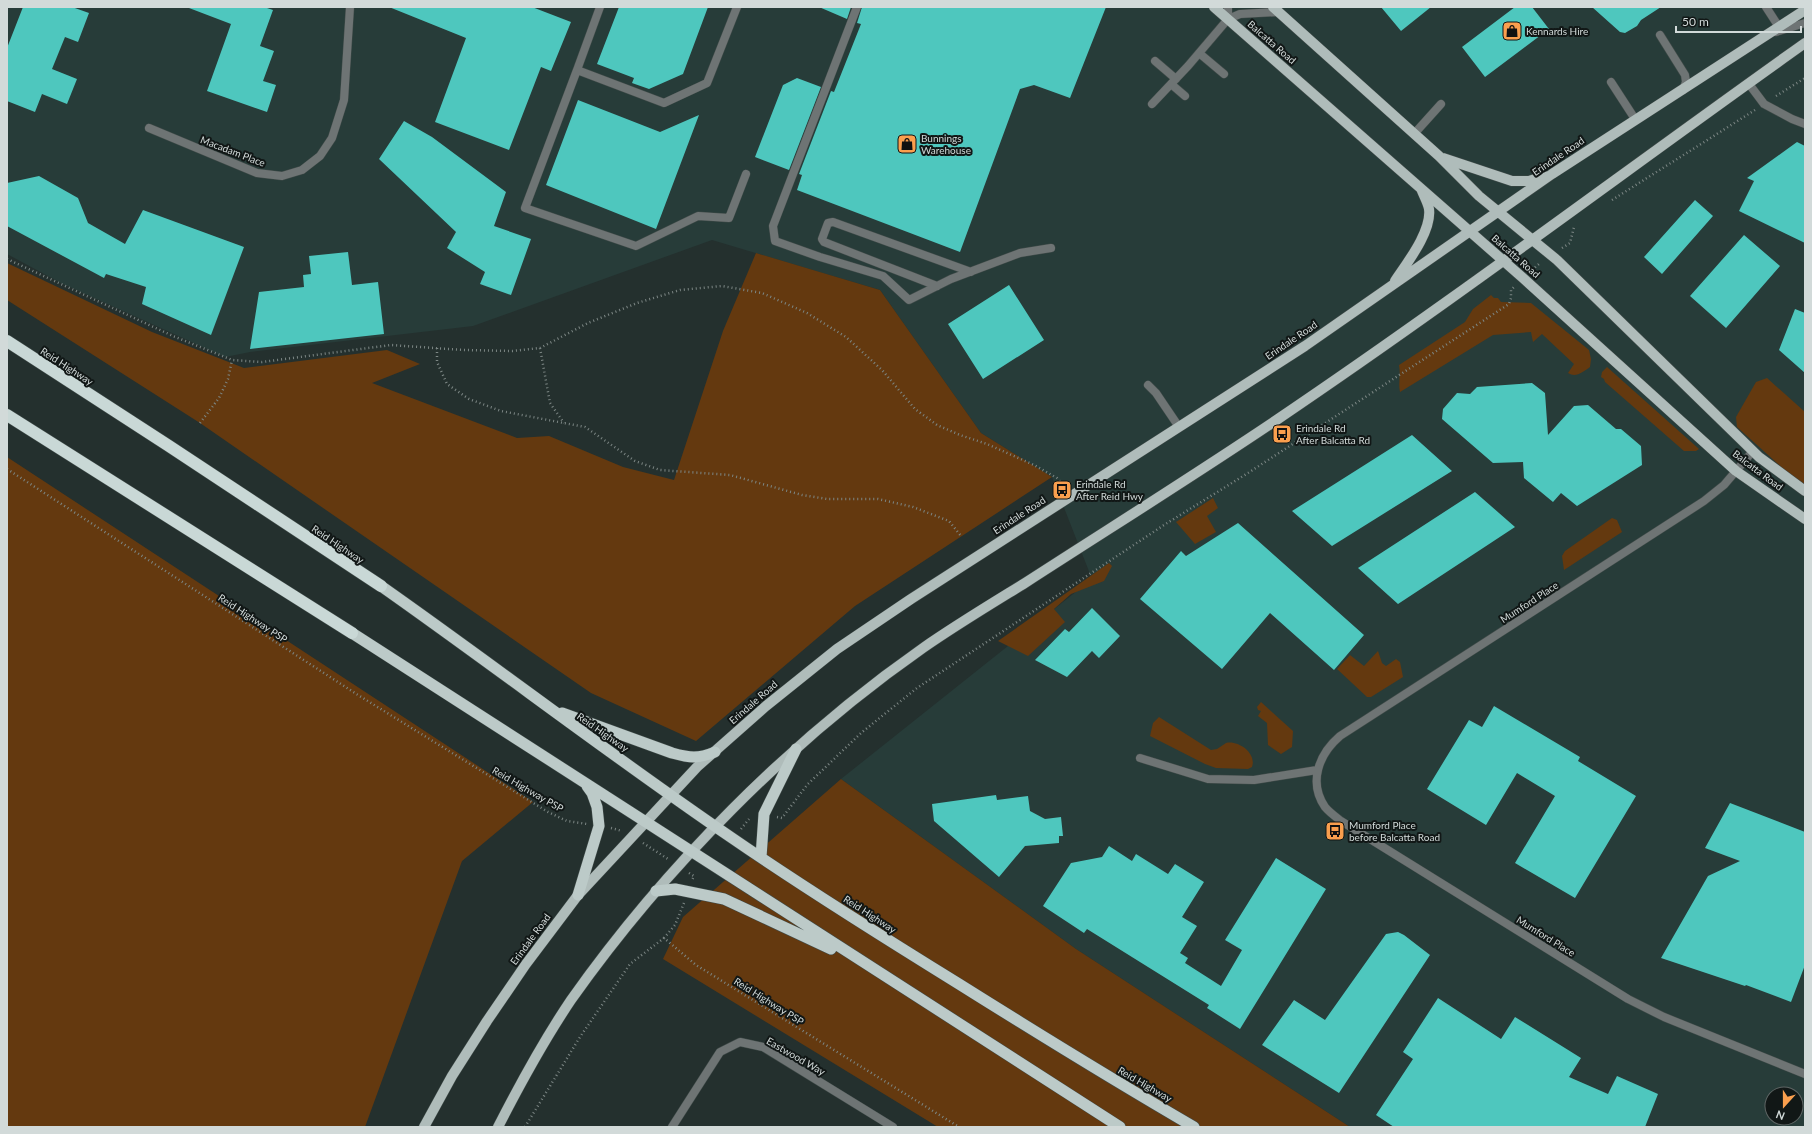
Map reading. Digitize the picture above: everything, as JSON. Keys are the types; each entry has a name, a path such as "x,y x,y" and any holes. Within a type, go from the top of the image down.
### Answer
{"highway":[{"name":"Reid Highway","path":"7,341 381,586 466,646 548,708 671,796 761,857 913,956 1107,1076 1194,1127"},
{"path":"7,415 352,633 1120,1127"},
{"path":"548,708 688,758 702,758 715,752"},
{"path":"761,857 764,814 796,749"},
{"path":"578,895 599,826 597,808 592,793 585,784"},
{"path":"656,891 675,889 688,890 724,899 868,966"}],"main road":[{"name":"Balcatta Road","path":"1214,7 1504,261 1736,471 1805,519"},
{"name":"Balcatta Road","path":"1276,9 1439,156 1479,196 1534,239 1557,260 1753,451 1805,491"},
{"name":"Erindale Road","path":"424,1127 452,1076 487,1020 526,964 578,895 697,767 766,706 837,649 911,599 1305,346 1552,174 1805,10"},
{"path":"498,1127 541,1048 571,1001 630,923 692,851 796,749 826,723 922,649 1273,423 1392,341 1805,43"},
{"path":"1439,156 1512,181 1529,181 1552,174"},
{"path":"1393,285 1418,245 1425,229 1429,208 1422,190"}],"street":[{"name":"Macadam Place","path":"149,128 257,173 282,176 302,170 320,156 332,138 344,100 350,7"},
{"path":"600,7 525,208 636,246 698,216 729,218 746,174"},
{"path":"577,70 664,103 707,83 737,7"},
{"path":"857,7 774,226 775,241 820,257 883,276 909,300 937,286 1020,253 1051,248"},
{"path":"1228,7 1228,19"},
{"path":"1766,7 1779,27"},
{"path":"1152,104 1174,82 1228,19 1240,14 1276,9"},
{"path":"1767,34 1805,23"},
{"path":"1660,35 1685,75 1686,82 1683,90"},
{"path":"1199,52 1224,74"},
{"path":"1155,61 1185,96"},
{"path":"1611,82 1635,119"},
{"path":"1749,84 1764,104 1792,119 1805,124"},
{"path":"1414,134 1441,104"},
{"path":"937,286 824,242 822,239 828,223 833,222 971,272"},
{"path":"1148,385 1156,393 1179,427"},
{"name":"Mumford Place","path":"1753,451 1724,485 1704,502 1340,736 1327,748 1317,770 1317,791 1326,808 1346,825 1628,999 1664,1017 1805,1074"},
{"path":"1140,758 1208,779 1254,780 1317,770"},
{"name":"Eastwood Way","path":"672,1127 720,1052 740,1042 763,1047 894,1127"}],"path":[{"path":"1608,203 1805,78"},
{"path":"1570,243 1572,232 1576,223"},
{"path":"7,259 173,336 232,360 262,362 391,345 512,351 540,348 595,320 637,302 680,290 722,286 762,293 807,313 846,337 882,370 915,409 937,425 987,444 1034,465 1057,478"},
{"path":"1536,267 1541,262"},
{"path":"782,818 807,786 860,733 917,688 1164,525 1248,473 1509,304 1511,290"},
{"path":"437,348 436,362 447,384 469,399 501,411 585,427 635,461 660,470 730,475 827,499 878,499 913,507 949,521 961,536"},
{"path":"540,348 550,403 565,424"},
{"path":"200,423 219,398 228,379 232,360"},
{"name":"Reid Highway PSP","path":"7,469 358,695 548,812 567,821 618,829 694,876 675,925 664,938 696,965 959,1127"},
{"path":"525,1127 580,1037 630,964 664,938"}],"shaded area":[{"path":"7,7 1805,7 1805,1127 1350,1127 1076,949 841,779 1092,579 1052,477 981,433 880,290 712,240 473,326 250,352 225,357 61,283 7,254"},
{"path":"756,253 880,290 981,433 1052,477 855,606 696,741 591,693 200,423 7,300 7,263 152,332 244,368 387,350 420,364 372,383 517,438 549,436 623,467 674,480 723,331"},
{"path":"1491,295 1494,298 1498,298 1501,302 1531,303 1589,350 1591,359 1590,367 1577,375 1568,373 1574,364 1542,334 1533,342 1531,332 1493,335 1400,392 1399,365 1465,322 1473,309"},
{"path":"1607,367 1699,449 1696,451 1684,451 1605,382 1601,377 1602,372"},
{"path":"1767,378 1805,412 1805,484 1797,481 1737,427 1736,417 1756,382"},
{"path":"7,457 533,802 462,861 365,1127 7,1127"},
{"path":"1213,498 1218,508 1207,516 1216,532 1195,544 1176,522"},
{"path":"1612,518 1617,520 1622,532 1564,570 1562,556 1565,551"},
{"path":"1109,563 1112,566 1104,581 1071,594 1054,609 1065,622 1028,656 998,641"},
{"path":"1378,651 1382,663 1386,666 1396,659 1400,662 1403,677 1371,697 1367,697 1337,669 1350,655 1364,666"},
{"path":"1261,702 1293,731 1292,747 1281,754 1268,745 1267,723 1258,716 1261,711 1258,710 1257,707"},
{"path":"1159,717 1211,750 1217,749 1226,743 1241,746 1249,752 1252,757 1252,767 1248,769 1216,768 1150,736 1153,723"},
{"path":"841,779 1076,949 1350,1127 938,1127 663,959 683,917"}],"building":[{"path":"23,7 72,7 89,13 78,42 65,37 52,69 77,79 67,104 42,94 35,112 7,101 7,48"},
{"path":"189,7 264,7 273,10 260,46 274,51 263,81 276,85 267,112 207,91 231,24"},
{"path":"389,7 532,7 571,22 551,71 541,67 509,150 435,122 466,38"},
{"path":"619,7 708,7 683,74 649,89 632,83 634,78 597,64"},
{"path":"819,7 851,7 847,19"},
{"name":"Bunnings Warehouse","path":"862,7 1106,7 1070,98 1034,85 1020,89 960,252 797,190 802,175 799,174 831,91 834,92 861,24 857,23"},
{"path":"1381,7 1431,7 1401,31"},
{"path":"1515,7 1532,7 1549,29 1485,77 1462,47"},
{"path":"1592,7 1661,7 1641,20 1637,26 1625,33 1620,32"},
{"path":"797,78 821,87 789,170 755,157 783,85"},
{"path":"578,100 660,132 699,115 656,229 546,185"},
{"path":"404,121 432,137 506,192 494,226 531,239 511,295 480,284 485,272 447,248 456,232 379,159"},
{"path":"1797,142 1805,146 1805,243 1739,211 1754,181 1747,178"},
{"path":"39,176 78,198 88,223 125,244 143,210 244,247 211,335 142,304 146,287 106,274 104,278 7,226 7,183"},
{"path":"1695,200 1713,216 1662,274 1644,257"},
{"path":"1744,235 1780,266 1726,328 1690,296"},
{"path":"348,252 352,285 378,282 384,334 250,349 259,292 304,287 303,275 311,274 309,256"},
{"path":"1009,285 1044,340 983,379 948,324"},
{"path":"1795,309 1805,313 1805,373 1779,350"},
{"path":"1532,383 1545,393 1548,435 1574,406 1588,405 1616,429 1621,429 1641,446 1642,465 1577,506 1561,493 1553,502 1524,478 1523,462 1493,463 1442,419 1443,409 1457,393 1470,394 1477,387"},
{"path":"1412,435 1452,471 1332,546 1292,511"},
{"path":"1475,492 1515,527 1398,604 1358,568"},
{"path":"1238,523 1364,635 1334,670 1270,613 1222,669 1140,599 1181,551 1186,556"},
{"path":"1092,608 1120,636 1099,658 1092,651 1067,677 1035,660 1065,629 1069,632"},
{"path":"1494,706 1580,757 1578,761 1636,796 1575,898 1515,863 1555,796 1517,773 1486,825 1427,789 1469,720 1482,727"},
{"path":"996,795 997,800 1028,796 1030,811 1045,819 1061,817 1063,836 1059,836 1059,843 1025,846 999,877 934,821 932,804"},
{"path":"1730,803 1805,832 1805,965 1791,1002 1746,985 1745,986 1661,958 1708,876 1740,861 1705,848"},
{"path":"1109,846 1132,861 1136,854 1168,874 1175,864 1204,882 1182,917 1197,926 1180,953 1188,958 1185,963 1221,986 1242,950 1225,940 1276,858 1326,889 1240,1029 1207,1008 1209,1005 1087,929 1084,933 1043,906 1071,863 1102,857"},
{"path":"1398,932 1430,955 1339,1093 1262,1045 1294,1000 1325,1020 1386,934"},
{"path":"1438,998 1501,1039 1515,1017 1581,1058 1569,1077 1608,1094 1617,1076 1658,1094 1645,1127 1394,1127 1376,1115 1413,1059 1403,1052"}],"place":[{"name":"Kennards Hire","path":"1512,31"},
{"name":"Bunnings Warehouse","path":"907,144"},
{"name":"Erindale Rd After Balcatta Rd","path":"1282,434"},
{"name":"Erindale Rd After Reid Hwy","path":"1062,490"},
{"name":"Mumford Place before Balcatta Road","path":"1335,831"}]}
